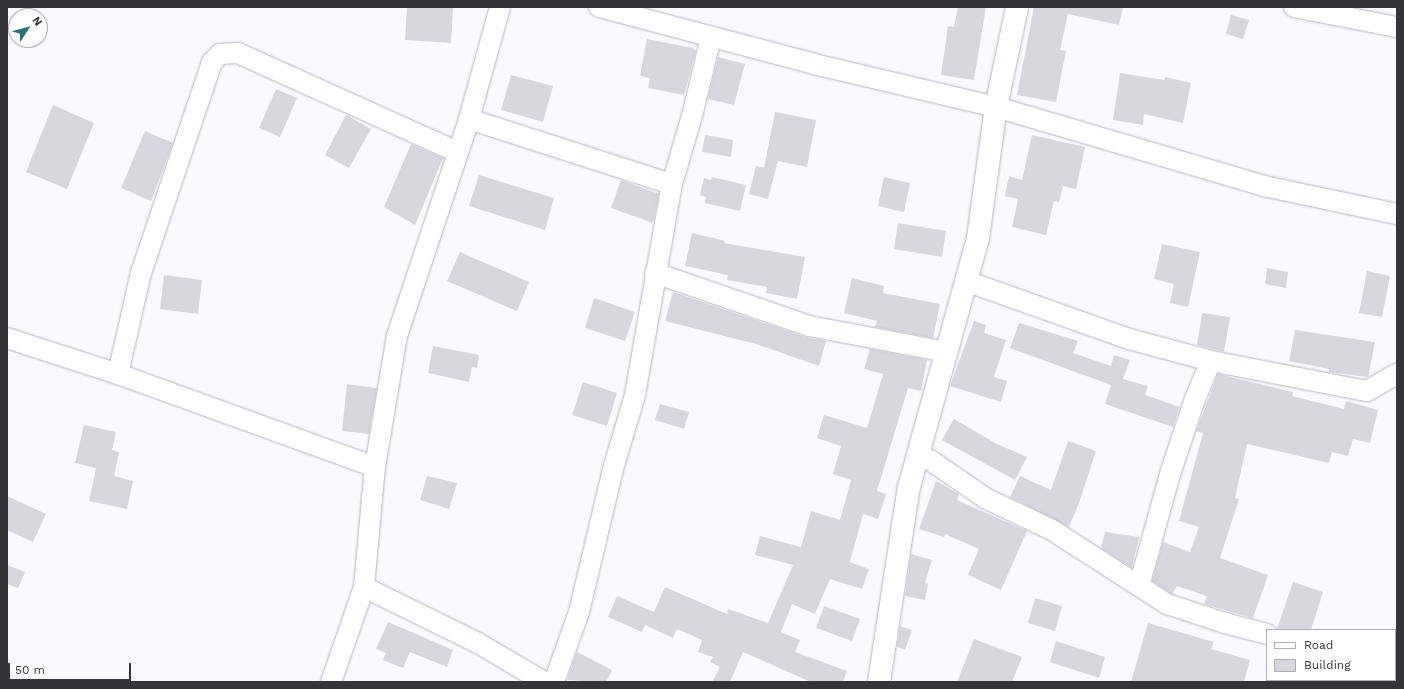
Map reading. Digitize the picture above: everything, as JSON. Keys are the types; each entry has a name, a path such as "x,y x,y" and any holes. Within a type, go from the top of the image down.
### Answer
{"main road":[{"path":"879,682 909,487 978,238 996,107 1017,7"}],"street":[{"path":"331,682 364,587 375,467 397,336 469,119 500,7"},
{"path":"599,7 711,37 996,107 1264,186 1397,214"},
{"path":"1294,7 1397,27"},
{"path":"554,682 579,612 613,469 635,395 655,273 672,184 693,112 711,37"},
{"path":"118,374 145,259 212,62 220,54 238,53 457,152"},
{"path":"469,119 672,184"},
{"path":"655,273 809,326 946,352"},
{"path":"966,281 1129,339 1211,361 1367,391 1397,374"},
{"path":"7,338 118,374 375,467"},
{"path":"1139,586 1171,471 1195,399 1211,361"},
{"path":"918,455 930,460 985,498 1052,530 1167,604 1266,634"},
{"path":"364,587 478,643 544,682"}],"building":[{"path":"407,7 453,7 451,43 405,40"},
{"path":"958,7 986,7 974,80 941,75 948,26 954,27"},
{"path":"1034,7 1123,7 1119,25 1068,14 1060,50 1066,51 1056,102 1017,95"},
{"path":"1231,15 1249,20 1243,39 1226,34"},
{"path":"647,39 693,48 696,51 684,95 648,88 650,78 640,76"},
{"path":"718,57 745,64 734,105 708,99"},
{"path":"1120,73 1164,80 1165,77 1191,83 1183,123 1144,114 1143,125 1113,120"},
{"path":"511,75 553,86 543,122 501,110"},
{"path":"276,89 297,98 280,137 259,128"},
{"path":"53,105 94,123 67,189 26,172"},
{"path":"775,112 816,120 807,167 778,161 768,199 749,194 756,166 764,168"},
{"path":"346,115 371,129 349,168 325,155"},
{"path":"145,131 173,143 151,201 121,188"},
{"path":"705,135 733,140 731,157 702,152"},
{"path":"1032,135 1085,147 1076,189 1063,186 1059,202 1054,201 1046,235 1012,227 1018,199 1005,196 1009,176 1022,180"},
{"path":"411,144 443,158 415,225 384,207"},
{"path":"479,175 554,198 545,230 469,206"},
{"path":"712,177 746,185 740,211 705,203 706,197 700,195 704,178 711,180"},
{"path":"884,177 910,183 904,212 878,206"},
{"path":"621,180 659,194 653,223 611,208"},
{"path":"898,223 946,231 942,257 894,249"},
{"path":"692,233 725,241 724,243 805,257 797,299 766,293 767,287 727,280 728,275 685,266"},
{"path":"1162,244 1200,252 1188,307 1170,303 1174,284 1154,279"},
{"path":"460,252 529,282 517,311 447,281"},
{"path":"1267,268 1288,272 1286,288 1265,284"},
{"path":"1367,271 1390,276 1382,317 1359,313"},
{"path":"164,275 202,280 198,314 160,309"},
{"path":"852,278 884,286 883,293 940,304 933,338 875,327 877,321 844,313"},
{"path":"673,292 805,337 826,341 819,366 756,344 665,321"},
{"path":"594,298 635,312 625,341 585,328"},
{"path":"1202,313 1230,317 1224,352 1197,345"},
{"path":"974,321 986,325 984,333 1006,340 994,377 1007,381 1001,402 950,386"},
{"path":"1019,323 1078,341 1073,353 1111,366 1114,355 1130,360 1123,379 1148,386 1145,395 1180,407 1173,427 1105,404 1111,385 1010,348"},
{"path":"1295,330 1375,342 1368,377 1329,372 1329,369 1289,361"},
{"path":"433,346 479,355 477,368 472,367 469,382 428,373"},
{"path":"870,349 927,360 921,391 908,388 877,491 886,494 878,519 863,514 850,562 869,569 862,589 830,579 815,614 792,604 781,632 800,640 795,652 847,671 843,682 811,682 743,652 730,682 712,682 720,667 710,662 713,657 698,652 702,640 677,629 673,638 645,625 642,632 608,617 617,596 654,612 665,587 727,614 728,609 768,623 793,565 755,555 760,536 801,547 811,511 840,520 851,480 833,474 841,446 817,438 824,415 867,428 883,374 864,369"},
{"path":"1218,374 1293,392 1292,396 1344,409 1346,401 1378,410 1370,443 1353,439 1348,456 1332,452 1329,463 1247,444 1235,498 1239,499 1220,558 1268,575 1253,618 1204,604 1207,596 1177,586 1172,594 1152,581 1163,542 1190,552 1199,527 1179,521 1203,433 1196,431"},
{"path":"583,382 617,393 607,426 572,415"},
{"path":"347,384 377,388 369,434 342,431"},
{"path":"660,404 689,412 684,429 655,420"},
{"path":"954,419 997,444 1027,457 1015,480 942,440"},
{"path":"84,425 116,432 112,450 119,452 114,476 133,481 127,509 89,501 96,468 75,463"},
{"path":"1068,441 1096,451 1079,503 1069,527 1010,497 1020,476 1051,490"},
{"path":"427,476 457,483 449,509 420,500"},
{"path":"936,481 959,494 957,500 1027,531 1001,590 968,575 979,549 945,534 944,537 919,529"},
{"path":"7,496 46,514 33,542 7,530"},
{"path":"1105,532 1139,537 1132,568 1101,548"},
{"path":"911,554 932,560 925,583 928,584 925,600 905,596"},
{"path":"7,565 25,572 18,588 7,584"},
{"path":"1293,582 1323,592 1311,629 1277,629"},
{"path":"1035,598 1062,606 1055,631 1028,623"},
{"path":"824,606 860,619 852,641 816,628"},
{"path":"388,622 453,650 447,667 410,652 403,668 383,660 386,653 376,649"},
{"path":"1148,623 1214,642 1211,649 1250,660 1244,682 1131,682"},
{"path":"900,626 912,630 905,650 897,647"},
{"path":"974,639 1022,657 1012,682 957,682"},
{"path":"1056,641 1105,657 1099,678 1050,662"},
{"path":"577,652 612,670 606,682 567,680"}]}
